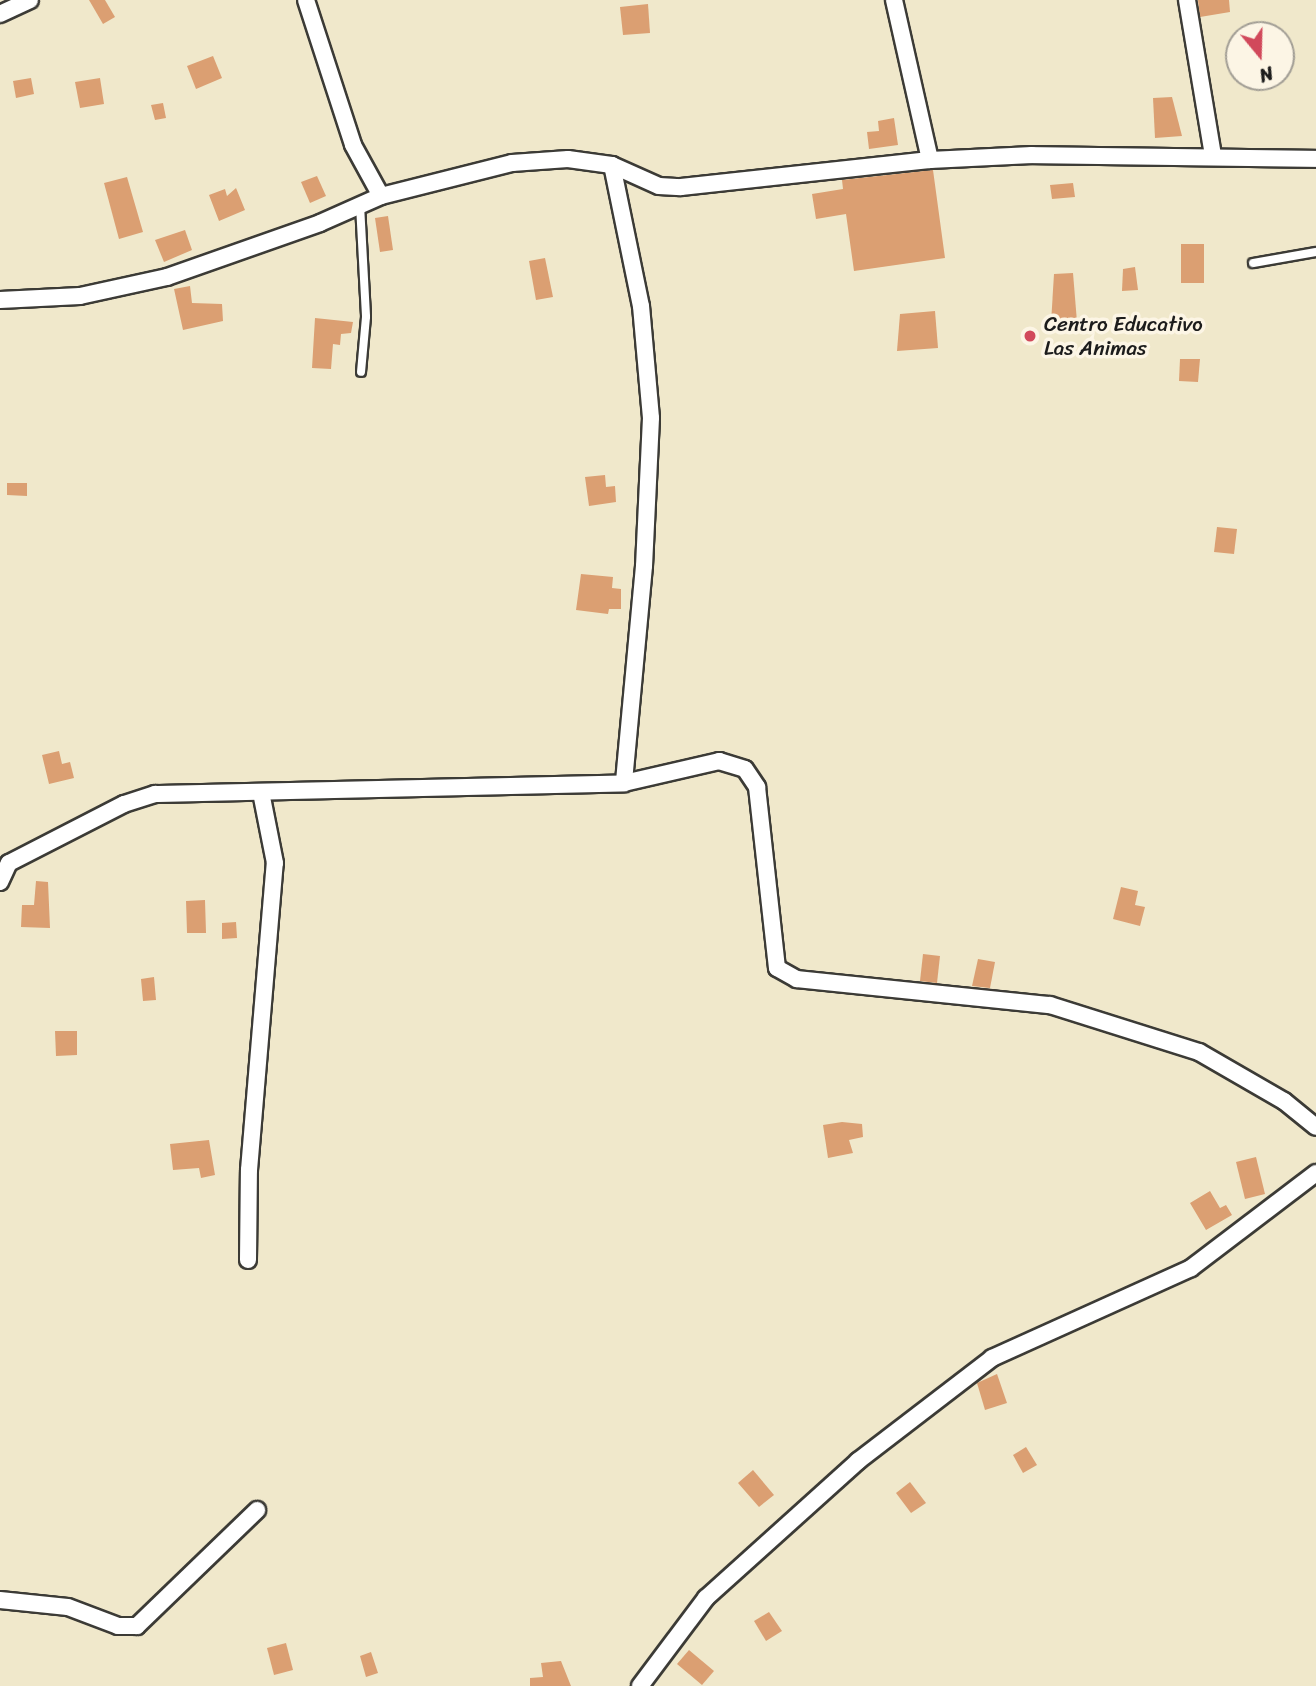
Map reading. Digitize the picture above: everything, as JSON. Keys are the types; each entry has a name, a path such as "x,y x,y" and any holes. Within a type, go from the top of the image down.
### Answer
{"street":[{"path":"0,14 30,0"},
{"path":"306,0 353,145 381,196"},
{"path":"894,0 930,160"},
{"path":"1187,0 1213,156"},
{"path":"0,300 80,296 147,283 381,196 512,163 569,159 612,165 659,186 681,187 930,160 1032,155 1316,159"},
{"path":"612,165 641,306 651,418 644,566 624,783"},
{"path":"0,882 9,863 124,804 155,794 624,783 719,761 745,769 757,788 771,946 777,968 797,979 1050,1005 1199,1052 1284,1101 1316,1127"},
{"path":"248,1261 249,1170 275,863 261,792"},
{"path":"640,1686 706,1598 858,1461 982,1366 1191,1268 1316,1173"},
{"path":"0,1600 68,1607 118,1626 137,1626 257,1510"}],"lane":[{"path":"360,205 366,317 361,372"},
{"path":"1253,263 1316,252"}],"building":[{"path":"89,0 105,0 115,17 103,24"},
{"path":"1198,0 1229,0 1230,12 1200,17"},
{"path":"648,4 650,33 623,35 620,7"},
{"path":"213,56 222,78 196,89 187,66"},
{"path":"31,78 34,94 16,98 13,81"},
{"path":"100,78 104,104 80,108 75,82"},
{"path":"1172,97 1182,136 1155,138 1153,98"},
{"path":"163,103 166,118 155,120 151,105"},
{"path":"894,118 898,145 869,149 867,132 879,131 878,121"},
{"path":"933,170 945,258 854,271 846,214 816,219 812,194 843,189 842,180"},
{"path":"317,176 326,196 310,203 301,182"},
{"path":"127,177 143,232 119,239 104,183"},
{"path":"1073,183 1075,197 1052,199 1050,185"},
{"path":"236,188 245,210 219,221 209,195 225,189 227,196"},
{"path":"388,216 393,250 380,252 375,218"},
{"path":"185,230 192,250 164,262 155,240"},
{"path":"1181,244 1204,244 1204,283 1181,283"},
{"path":"545,258 553,297 536,300 529,261"},
{"path":"1135,267 1138,290 1122,291 1123,269"},
{"path":"1073,273 1077,322 1051,323 1054,274"},
{"path":"190,286 192,303 222,304 223,321 183,330 174,289"},
{"path":"935,311 938,348 897,351 900,314"},
{"path":"315,318 353,322 351,333 341,334 340,345 333,344 331,369 312,368"},
{"path":"1180,359 1200,359 1198,382 1179,381"},
{"path":"605,475 606,487 615,486 616,502 589,506 585,477"},
{"path":"7,483 27,483 27,496 7,495"},
{"path":"1217,527 1237,529 1234,554 1214,552"},
{"path":"581,574 613,577 612,588 621,589 621,609 609,609 608,614 576,610"},
{"path":"59,751 62,764 70,762 74,778 49,784 42,755"},
{"path":"36,881 48,882 50,928 21,927 22,905 34,905"},
{"path":"1121,887 1138,891 1135,905 1145,907 1140,926 1113,919"},
{"path":"205,900 206,933 187,933 186,901"},
{"path":"236,922 237,938 222,939 222,923"},
{"path":"923,954 940,956 937,983 920,981"},
{"path":"978,959 995,962 990,988 972,986"},
{"path":"154,977 156,1000 143,1001 141,979"},
{"path":"55,1031 77,1031 77,1055 56,1056"},
{"path":"842,1122 862,1124 863,1137 849,1140 853,1153 828,1158 823,1125"},
{"path":"209,1140 215,1175 201,1178 199,1168 173,1170 170,1144"},
{"path":"1256,1157 1265,1194 1245,1199 1236,1162"},
{"path":"1210,1191 1220,1208 1226,1205 1232,1215 1206,1230 1190,1203"},
{"path":"997,1374 1007,1403 985,1410 977,1383"},
{"path":"1026,1447 1037,1465 1023,1473 1013,1455"},
{"path":"753,1470 774,1495 759,1507 738,1483"},
{"path":"910,1482 926,1503 911,1513 896,1493"},
{"path":"769,1612 782,1631 766,1641 754,1621"},
{"path":"286,1643 293,1670 274,1675 267,1648"},
{"path":"689,1650 714,1671 702,1685 677,1664"},
{"path":"371,1652 378,1673 366,1677 360,1656"},
{"path":"561,1661 571,1686 530,1686 530,1678 543,1677 541,1663"}],"place":[{"name":"Centro Educativo Las Animas","path":"1030,336"}]}
